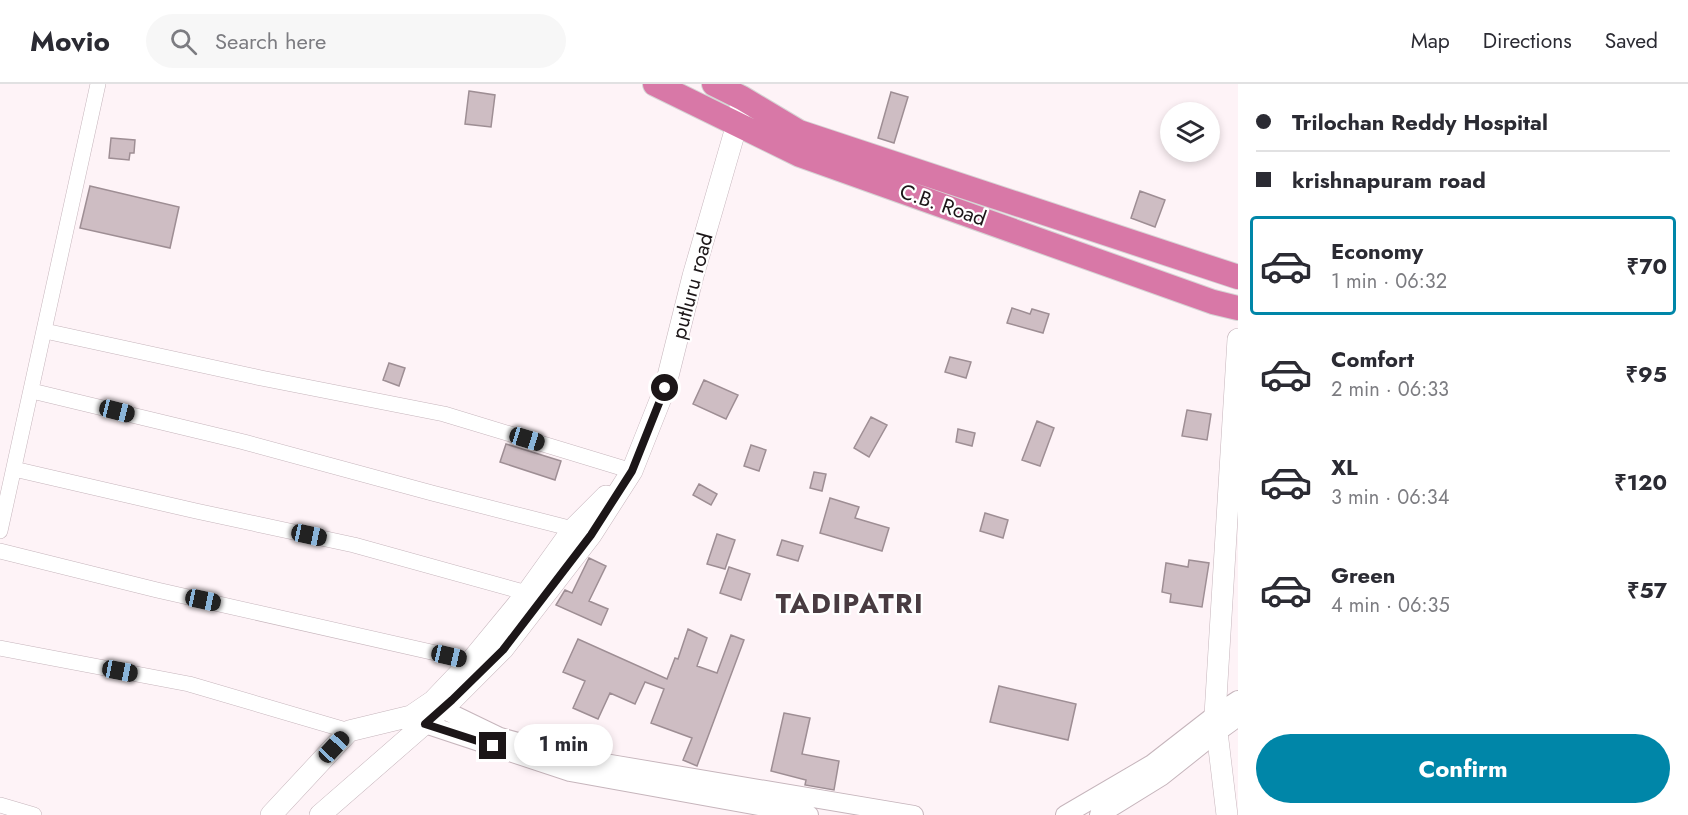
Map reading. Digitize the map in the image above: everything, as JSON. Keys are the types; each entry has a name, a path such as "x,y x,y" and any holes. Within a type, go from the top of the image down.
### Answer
{"highway":[{"name":"C.B. Road","path":"655,84 800,155 1213,302 1238,308"},
{"path":"714,84 744,91 799,132 1238,277"}],"main road":[{"name":"putluru road","path":"632,471 665,388 744,91"},
{"path":"1227,815 1215,724 1238,339"},
{"path":"438,705 527,593 573,528 632,471"},
{"path":"320,815 418,720 503,650 591,535 632,471"},
{"path":"271,815 349,731 418,720"}],"street":[{"path":"0,531 98,84"},
{"path":"45,331 261,378 444,414 632,471"},
{"path":"32,391 244,442 432,494 573,528"},
{"path":"14,469 354,545 527,593"},
{"path":"0,551 157,590 471,661"},
{"path":"0,648 189,684 349,731"},
{"path":"1099,815 1162,776 1238,700"},
{"path":"438,705 500,737 575,758 914,815"},
{"path":"1065,815 1215,724 1238,717"},
{"path":"418,720 570,772 809,815"},
{"path":"0,805 34,815"}],"building":[{"path":"469,91 495,95 491,127 465,124"},
{"path":"891,92 908,97 894,143 878,138"},
{"path":"111,138 135,140 134,153 130,153 129,160 109,158"},
{"path":"90,186 179,207 170,248 80,228"},
{"path":"1140,191 1165,200 1155,227 1131,218"},
{"path":"1012,308 1030,314 1032,309 1049,314 1043,333 1007,323"},
{"path":"950,357 971,362 966,378 945,372"},
{"path":"389,363 405,368 399,386 383,380"},
{"path":"704,380 738,395 726,419 693,404"},
{"path":"1187,410 1211,414 1207,440 1182,436"},
{"path":"871,417 887,425 869,457 854,448"},
{"path":"1037,421 1054,428 1040,466 1022,460"},
{"path":"958,429 975,433 972,446 956,442"},
{"path":"506,444 561,461 555,480 500,462"},
{"path":"751,445 766,450 759,471 744,466"},
{"path":"814,472 826,474 822,491 810,488"},
{"path":"699,484 717,494 711,505 693,495"},
{"path":"830,498 859,507 855,518 889,528 882,551 820,533"},
{"path":"985,513 1008,520 1003,538 980,531"},
{"path":"717,534 735,540 725,569 707,564"},
{"path":"782,540 803,546 798,561 777,555"},
{"path":"589,558 606,566 589,601 608,609 601,625 556,605 565,590 572,593"},
{"path":"1189,560 1209,563 1202,607 1170,602 1171,594 1162,592 1166,563 1188,567"},
{"path":"729,567 750,574 741,600 720,593"},
{"path":"688,629 707,638 697,666 717,673 731,635 744,640 697,766 683,760 692,738 651,723 664,689 645,682 635,704 610,693 598,719 573,708 585,681 563,672 578,639 667,679 675,658 678,659"},
{"path":"999,686 1076,704 1068,740 990,722"},
{"path":"784,713 810,718 802,754 839,761 834,790 805,785 806,780 771,771"}],"district":[{"name":"TADIPATRI","path":"850,603"}],"route":[{"path":"493,746 425,724 503,650 591,535 632,471 665,388"}]}
